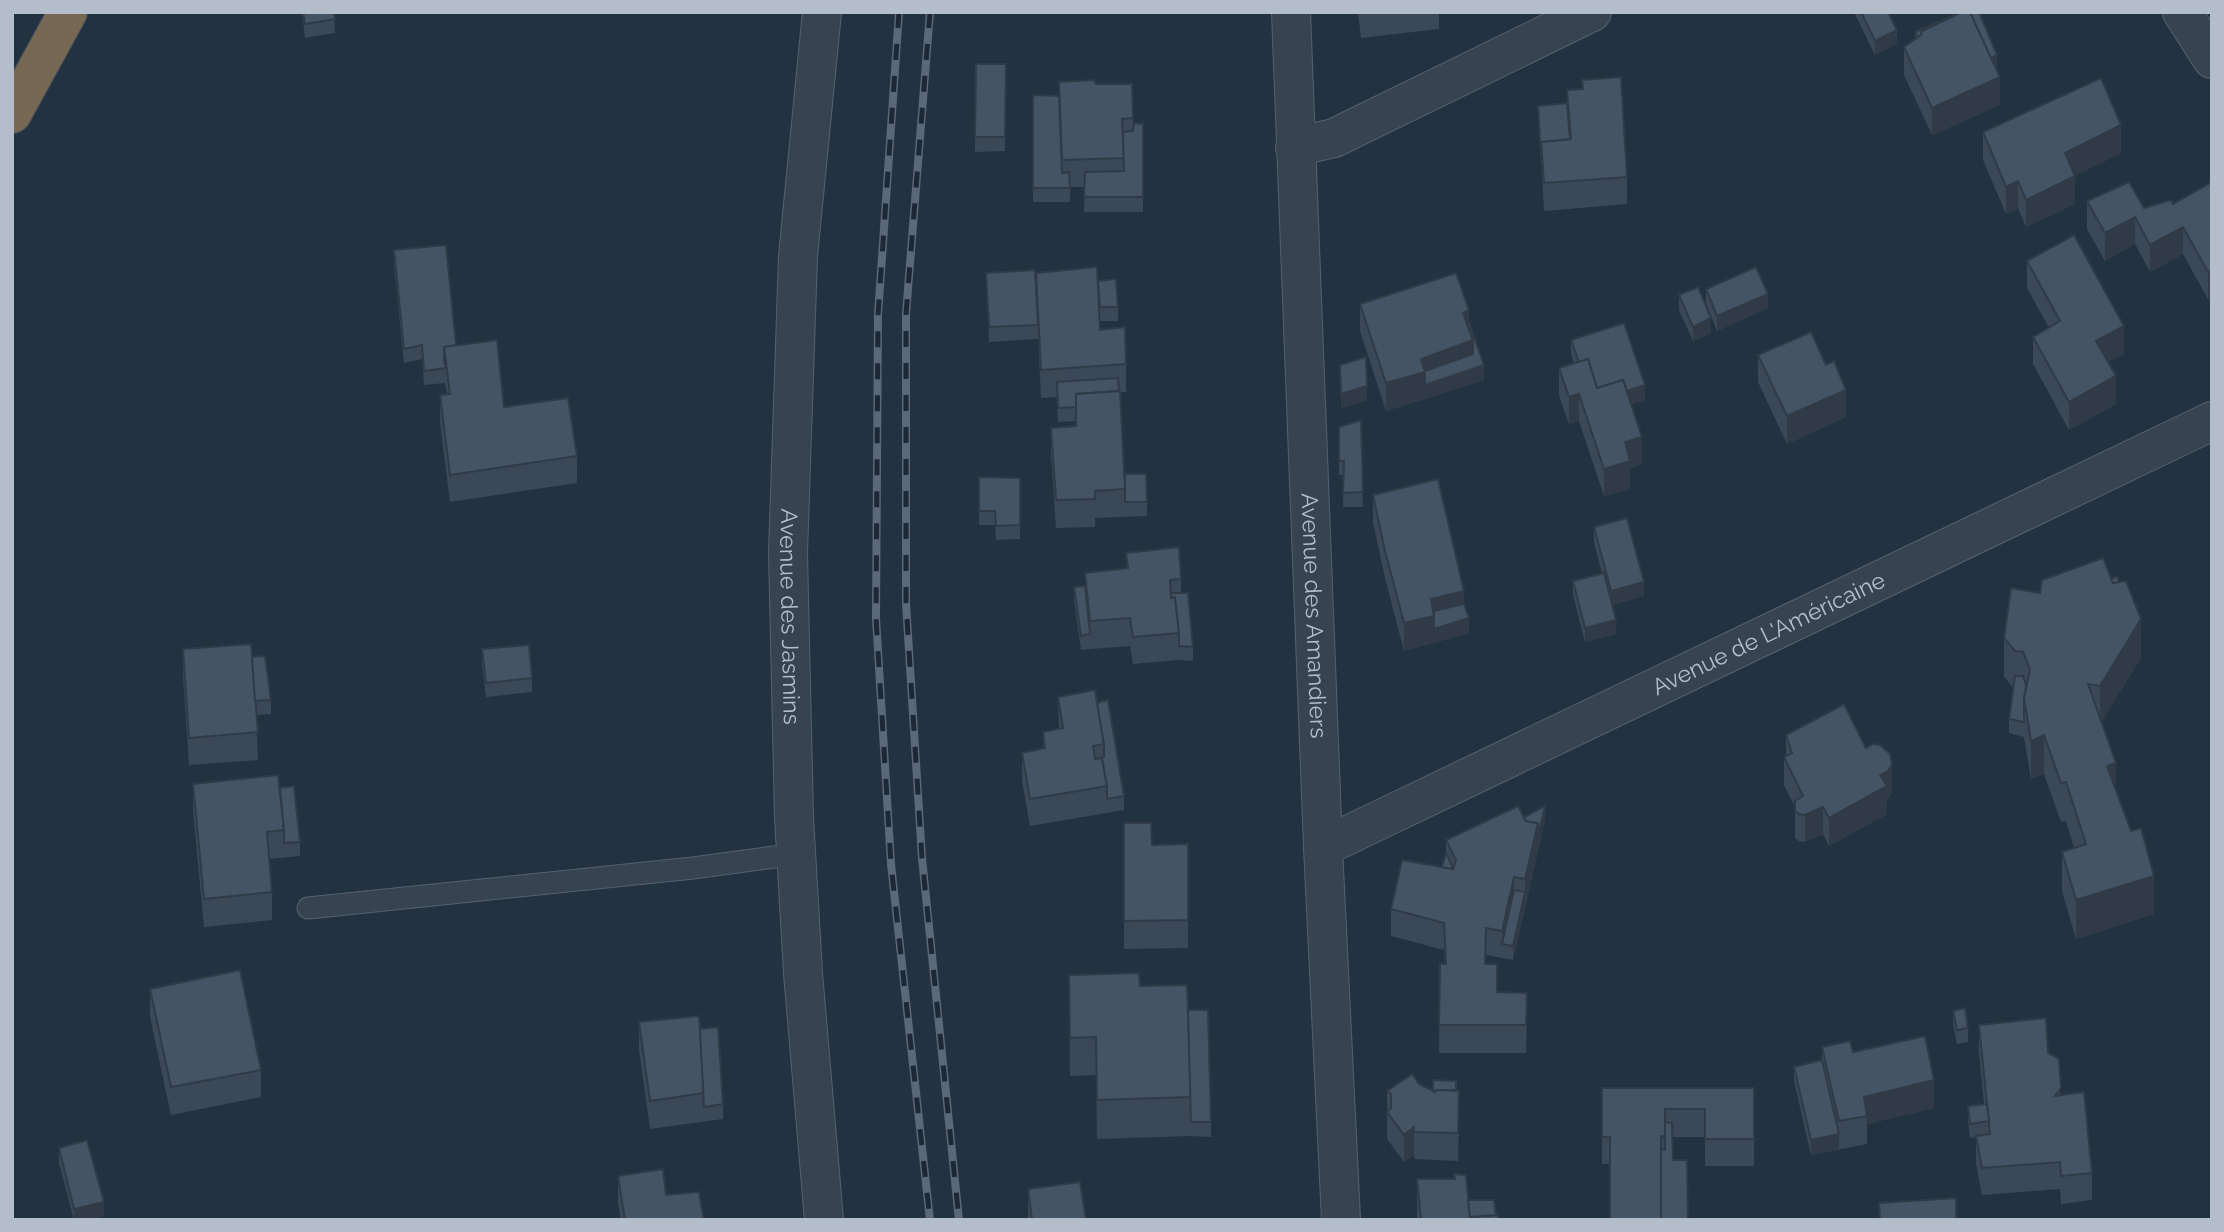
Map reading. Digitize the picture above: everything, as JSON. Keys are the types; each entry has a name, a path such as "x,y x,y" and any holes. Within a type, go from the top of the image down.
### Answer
{"highway":[{"path":"12,114 68,12"}],"street":[{"name":"Avenue des Jasmins","path":"822,12 797,256 788,553 794,817 803,973 824,1220"},
{"name":"Avenue des Amandiers","path":"1291,12 1323,847 1341,1220"},
{"path":"1295,146 1334,138 1592,12"},
{"path":"2182,12 2212,60"},
{"name":"Avenue de L'Américaine","path":"1323,847 2212,421"}],"lane":[{"path":"308,908 693,868 797,854"}],"building":[{"path":"303,12 334,12 335,19 305,24"},
{"path":"1861,12 1888,12 1897,30 1875,41"},
{"path":"1962,12 1922,31 1918,37 1915,32"},
{"path":"1962,12 1970,12 2000,77 1932,108 1904,47 1921,35 1922,31"},
{"path":"1970,12 1979,12 1997,55 1991,58"},
{"path":"976,64 1006,64 1005,137 975,137"},
{"path":"1621,77 1627,177 1544,183 1541,142 1571,139 1567,90 1583,89 1582,80"},
{"path":"2101,78 2121,125 2065,153 2075,176 2026,200 2018,181 2006,187 1983,132"},
{"path":"1094,80 1096,84 1132,84 1133,118 1122,119 1124,158 1062,160 1059,82"},
{"path":"1033,95 1059,96 1062,173 1069,172 1070,188 1033,188"},
{"path":"1567,103 1570,139 1541,142 1541,155 1538,106"},
{"path":"1134,123 1143,124 1143,197 1084,197 1085,172 1124,171 1123,132 1133,131"},
{"path":"2129,182 2144,208 2171,200 2173,204 2212,182 2212,270 2208,272 2183,227 2150,245 2135,217 2105,233 2087,201"},
{"path":"2074,235 2124,326 2096,341 2116,376 2069,402 2033,337 2060,321 2027,261"},
{"path":"446,245 456,345 444,347 446,368 424,371 422,345 404,349 394,250"},
{"path":"1097,267 1100,330 1125,327 1126,364 1041,370 1036,273"},
{"path":"1756,267 1768,294 1717,316 1706,289"},
{"path":"1035,270 1038,325 989,327 986,273"},
{"path":"1456,273 1469,310 1463,313 1473,340 1421,359 1425,372 1386,383 1360,304"},
{"path":"1116,279 1118,307 1100,307 1098,281"},
{"path":"1698,287 1711,318 1693,327 1679,295"},
{"path":"1469,323 1484,365 1425,385 1425,371 1473,354 1473,340 1467,324"},
{"path":"1624,323 1645,385 1627,391 1623,380 1597,388 1588,359 1579,362 1571,340"},
{"path":"1811,332 1826,365 1834,361 1846,390 1787,416 1758,355"},
{"path":"497,340 504,407 568,398 577,456 450,475 440,395 450,394 444,347"},
{"path":"1366,357 1367,386 1341,394 1340,365"},
{"path":"1588,359 1597,388 1623,380 1642,437 1625,442 1630,461 1604,469 1579,394 1569,397 1559,368"},
{"path":"1118,378 1119,391 1076,394 1076,407 1058,408 1057,382"},
{"path":"1120,391 1125,489 1095,491 1095,499 1056,500 1051,428 1076,426 1076,394"},
{"path":"1361,420 1363,492 1343,493 1344,461 1339,461 1339,427"},
{"path":"1125,474 1146,474 1147,502 1125,502"},
{"path":"979,477 1020,478 1020,525 996,526 995,511 979,511"},
{"path":"1438,479 1464,591 1431,599 1434,616 1404,623 1373,495"},
{"path":"1627,518 1644,582 1611,591 1594,527"},
{"path":"1179,547 1181,579 1170,580 1179,633 1133,637 1130,618 1090,621 1085,573 1128,568 1126,553"},
{"path":"2103,558 2113,583 2126,581 2141,619 2100,686 2088,684 2116,763 2107,766 2131,831 2141,828 2154,876 2076,900 2062,852 2086,844 2066,782 2061,783 2044,735 2031,741 2024,698 2030,669 2023,652 2015,651 2004,638 2011,588 2040,593 2042,580"},
{"path":"1604,573 1616,620 1585,628 1573,581"},
{"path":"2117,576 2119,582 2113,583 2111,579"},
{"path":"1085,586 1090,634 1081,636 1074,587"},
{"path":"1171,593 1188,593 1193,647 1179,646 1175,597 1171,598"},
{"path":"1464,604 1469,618 1434,629 1434,611"},
{"path":"251,644 258,732 189,738 183,649"},
{"path":"529,645 532,678 486,683 482,649"},
{"path":"265,656 271,700 255,701 252,657"},
{"path":"2015,676 2023,676 2026,685 2024,722 2009,719"},
{"path":"1095,690 1104,744 1093,746 1095,759 1102,758 1107,786 1030,799 1022,753 1045,748 1043,732 1063,728 1058,697"},
{"path":"1108,700 1124,796 1107,799 1107,786 1100,758 1104,757 1104,744 1097,703"},
{"path":"1844,704 1866,748 1873,744 1880,745 1890,754 1892,765 1887,772 1880,775 1887,786 1829,818 1823,807 1805,815 1799,814 1795,811 1795,801 1803,796 1784,757 1792,753 1786,735"},
{"path":"278,775 284,830 267,832 272,892 204,899 193,784"},
{"path":"294,786 300,842 284,843 280,788"},
{"path":"1518,806 1526,821 1538,823 1525,879 1514,877 1502,931 1486,928 1485,964 1497,964 1497,992 1527,993 1526,1025 1439,1025 1440,964 1446,964 1444,923 1391,909 1402,860 1453,869 1456,860 1446,840"},
{"path":"1545,806 1538,837 1538,823 1526,821 1524,817"},
{"path":"1124,823 1151,823 1152,845 1188,844 1188,920 1124,921"},
{"path":"1446,853 1453,868 1453,869 1442,867"},
{"path":"1514,890 1525,892 1513,946 1502,944"},
{"path":"240,970 261,1070 171,1087 150,989"},
{"path":"1139,973 1140,986 1187,985 1191,1097 1097,1100 1096,1037 1070,1038 1069,975"},
{"path":"1965,1008 1968,1028 1957,1030 1953,1011"},
{"path":"1188,1010 1208,1010 1211,1122 1191,1122"},
{"path":"699,1016 704,1093 650,1101 639,1022"},
{"path":"2046,1018 2048,1053 2059,1059 2061,1088 2055,1096 2084,1092 2092,1173 2061,1176 2060,1162 1982,1168 1976,1136 1990,1134 1979,1025"},
{"path":"718,1027 723,1104 704,1107 700,1029"},
{"path":"1925,1036 1934,1080 1864,1097 1867,1116 1839,1121 1822,1047 1850,1041 1853,1052"},
{"path":"1822,1060 1839,1134 1811,1140 1794,1067"},
{"path":"1412,1074 1419,1084 1435,1092 1459,1091 1458,1133 1414,1132 1414,1127 1404,1135 1387,1112 1391,1108 1391,1094 1387,1091"},
{"path":"1433,1080 1456,1081 1456,1090 1435,1092"},
{"path":"1602,1088 1754,1088 1754,1139 1705,1139 1705,1109 1665,1109 1665,1137 1661,1136 1661,1220 1610,1220 1610,1137 1602,1137"},
{"path":"1987,1104 1989,1121 1970,1124 1968,1106"},
{"path":"1665,1122 1672,1123 1673,1160 1687,1160 1688,1220 1661,1220 1661,1149 1665,1150"},
{"path":"87,1140 104,1202 74,1209 59,1148"},
{"path":"663,1169 666,1195 699,1192 704,1220 625,1220 618,1176"},
{"path":"1454,1174 1466,1175 1470,1217 1498,1215 1499,1220 1421,1220 1417,1179 1455,1179"},
{"path":"1080,1182 1086,1220 1032,1220 1028,1189"},
{"path":"1956,1198 1956,1220 1880,1220 1879,1203"},
{"path":"1468,1200 1494,1200 1496,1215 1470,1217"}],"railway":[{"path":"899,12 878,315 876,618 891,864 930,1220"},
{"path":"930,12 906,314 906,603 922,858 959,1220"}]}
